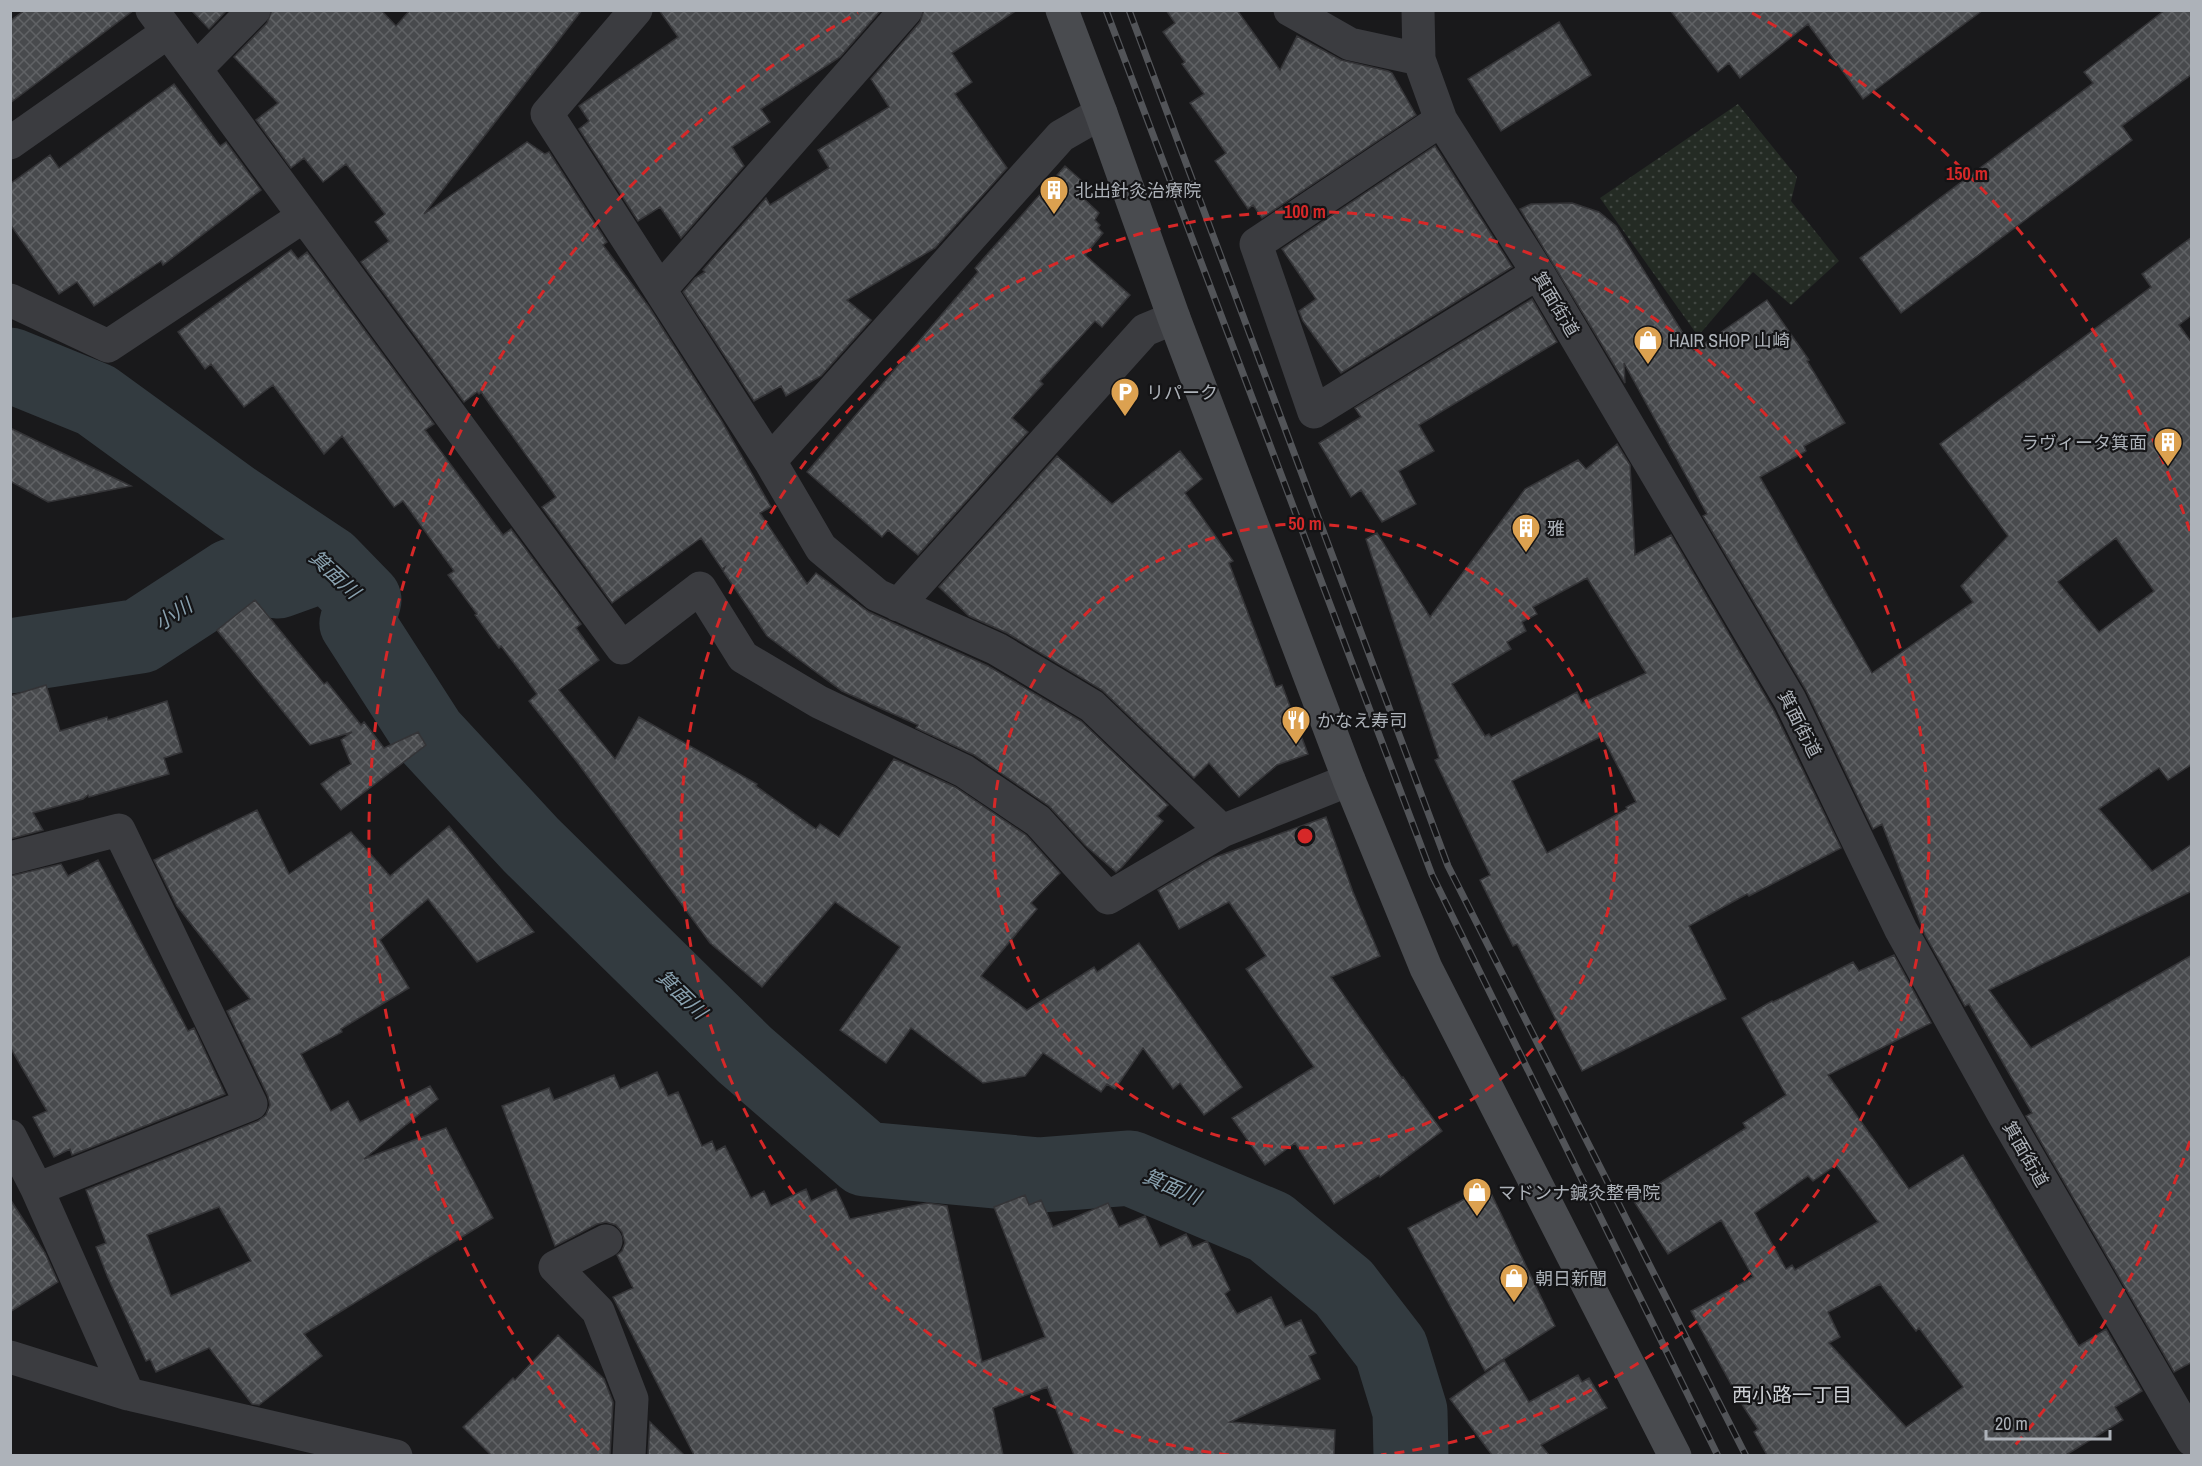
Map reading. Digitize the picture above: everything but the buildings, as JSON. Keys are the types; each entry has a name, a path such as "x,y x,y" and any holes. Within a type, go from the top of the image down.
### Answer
{"street":[{"path":"196,69 254,10"},
{"path":"636,10 547,114 770,462 821,548 877,595 997,649 1092,706 1222,831"},
{"path":"660,290 906,10"},
{"path":"1062,10 1174,318 1349,780 1426,969 1675,1455"},
{"path":"1290,10 1350,44 1419,59"},
{"name":"箕面街道","path":"1418,10 1419,59 1441,120 1538,273 1790,700 1901,930 2009,1125 2192,1440"},
{"path":"10,143 160,21 621,648 700,588 743,657 819,702 964,771 1038,821 1108,898 1222,831 1349,780"},
{"path":"770,462 1061,136 1101,113"},
{"path":"1441,120 1256,244 1314,412 1538,273"},
{"path":"10,300 108,346 304,216"},
{"path":"898,604 1145,330 1174,318"},
{"path":"10,858 119,830 251,1104 37,1189"},
{"path":"10,1137 37,1189 128,1394"},
{"path":"606,1241 555,1267 598,1311 632,1399 629,1455"},
{"path":"10,1357 128,1394 396,1455"},
{"path":"2189,1455 2192,1450"}],"shaded area":[{"path":"1738,104 1797,177 1791,201 1839,261 1791,305 1753,272 1698,336 1600,198"}],"waterway":[{"name":"箕面川","path":"10,365 96,400 235,501 328,563 364,600 357,623 429,735 531,845 745,1055 865,1159 1040,1175 1130,1168 1270,1227 1344,1288 1391,1349 1410,1411 1411,1456"},
{"name":"小川","path":"10,656 140,636 232,576 278,581 328,563"}],"railway":[{"path":"1106,10 1432,875 1718,1456"},
{"path":"1129,10 1448,866 1746,1456"}],"place":[{"name":"北出針灸治療院","path":"1054,216"},
{"name":"HAIR SHOP 山崎","path":"1648,366"},
{"name":"リパーク","path":"1125,418"},
{"name":"ラヴィータ箕面","path":"2168,468"},
{"name":"雅","path":"1526,554"},
{"name":"かなえ寿司","path":"1296,746"},
{"name":"マドンナ鍼灸整骨院","path":"1477,1218"},
{"name":"朝日新聞","path":"1514,1304"}],"district":[{"name":"西小路一丁目","path":"1792,1394"}]}
